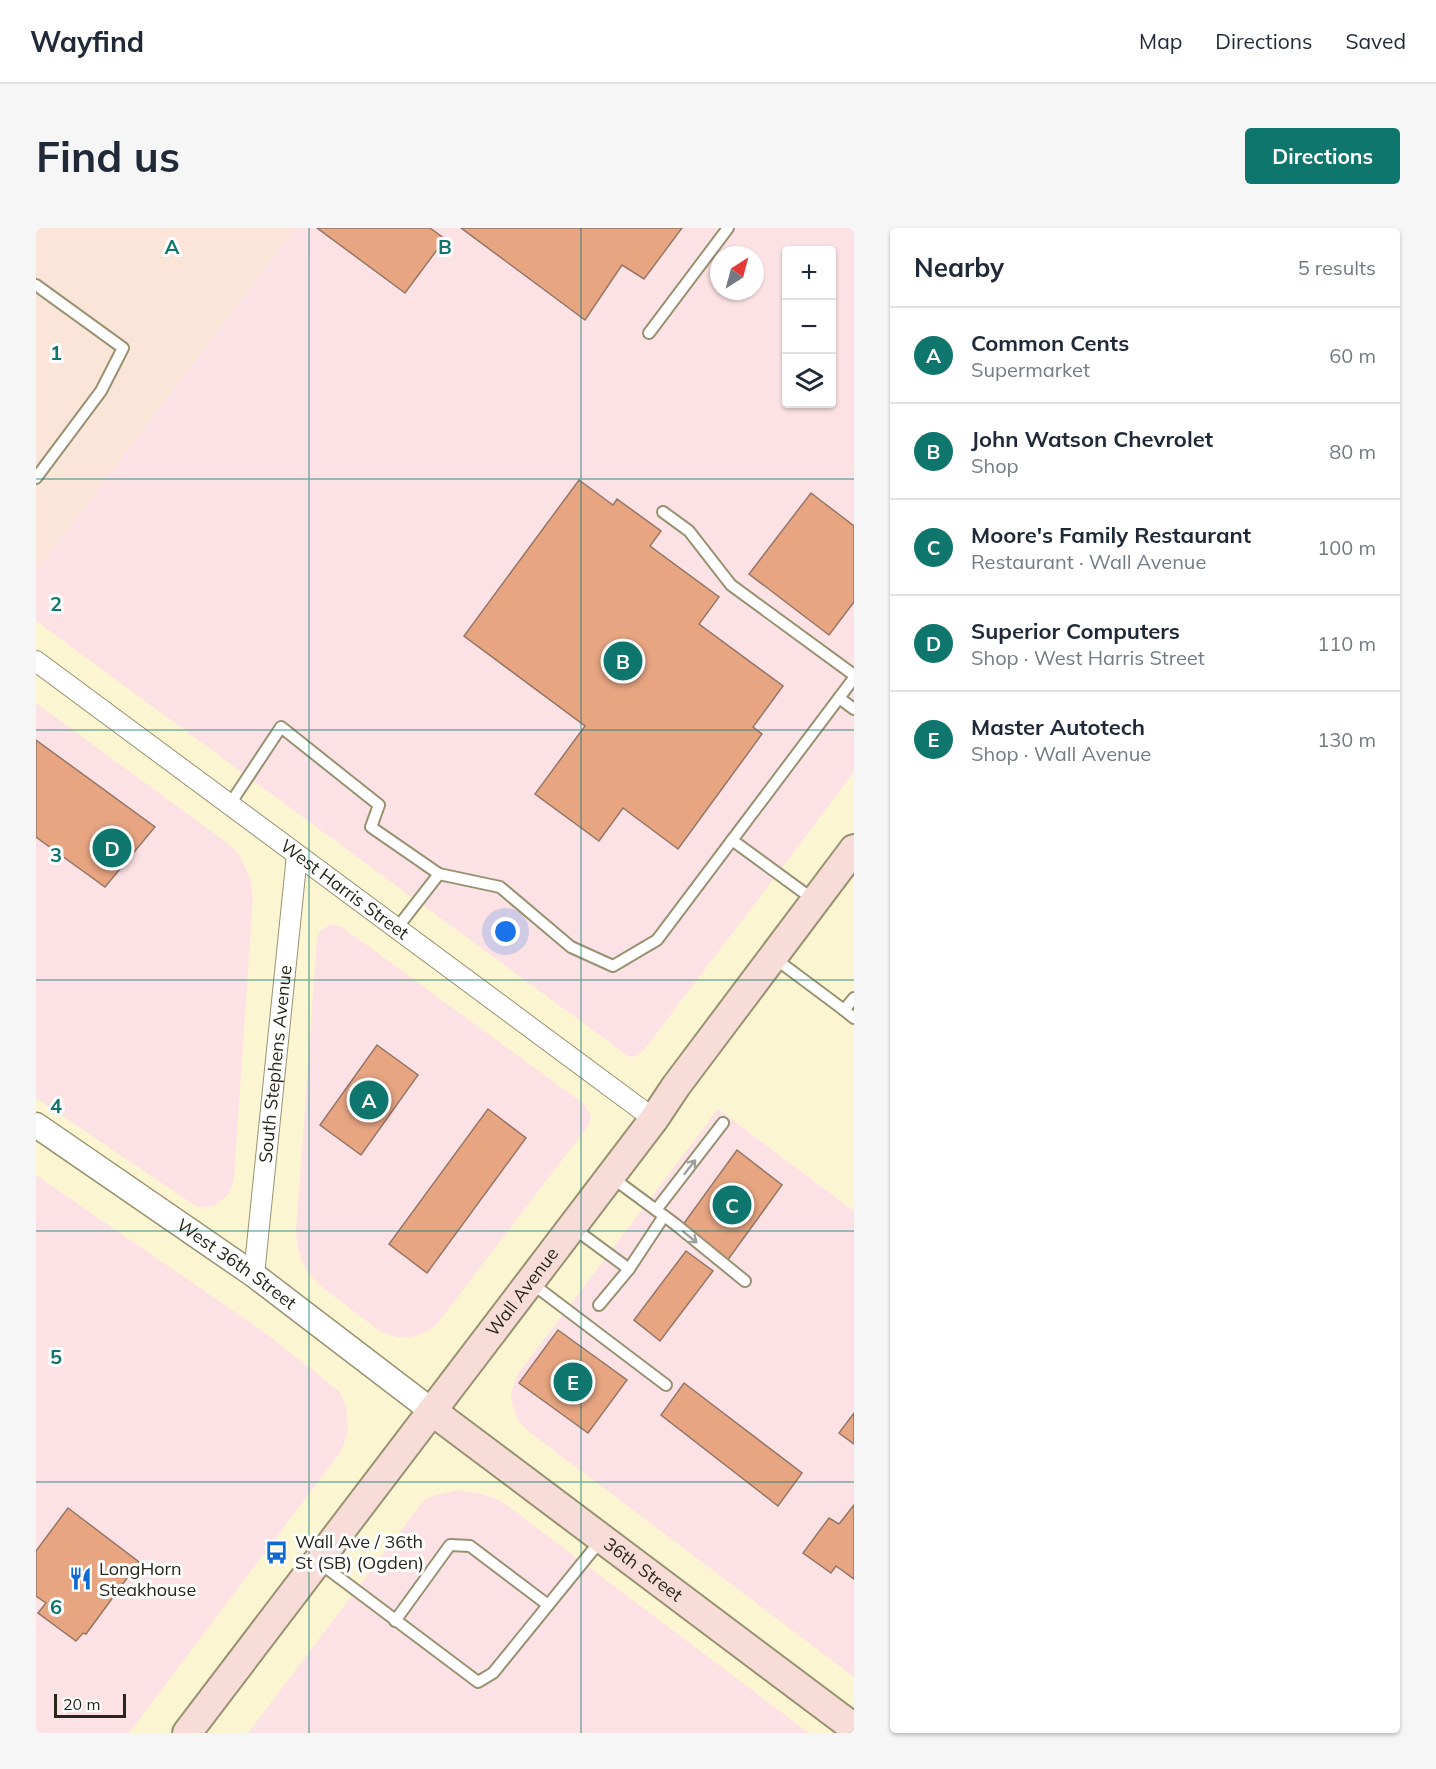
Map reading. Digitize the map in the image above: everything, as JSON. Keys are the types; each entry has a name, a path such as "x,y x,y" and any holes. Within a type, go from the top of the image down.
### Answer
{"main road":[{"name":"Wall Avenue","path":"187,1733 654,1119 676,1086 854,849"},
{"name":"36th Street","path":"432,1411 854,1728"}],"street":[{"name":"West Harris Street","path":"36,661 654,1119"},
{"name":"South Stephens Avenue","path":"255,1275 297,855"},
{"name":"West 36th Street","path":"36,1125 255,1275 432,1411"}],"lane":[{"path":"650,333 728,228"},
{"path":"36,285 123,348 101,391 36,478"},
{"path":"230,804 282,727 379,806 371,826 439,874 500,887 571,947 613,966 657,940 854,677 731,585 689,531 663,512"},
{"path":"839,698 854,709"},
{"path":"732,840 815,901"},
{"path":"397,928 439,874"},
{"path":"773,957 854,1018"},
{"path":"844,1010 854,998"},
{"path":"600,1305 629,1269 660,1213 723,1123"},
{"path":"610,1176 745,1281"},
{"path":"572,1227 629,1269"},
{"path":"530,1282 666,1385"},
{"path":"317,1561 478,1682 493,1673 602,1539"},
{"path":"395,1621 450,1545 470,1546 548,1605"}],"shaded area":[{"path":"36,228 295,228 36,570"},
{"path":"295,228 854,228 854,772 644,1050 634,1057 628,1056 36,621 36,570"},
{"path":"36,703 234,848 251,882 253,897 234,1179 228,1195 214,1206 194,1205 36,1098"},
{"path":"332,924 342,927 584,1104 591,1118 588,1126 440,1320 424,1333 412,1337 397,1337 381,1332 323,1288 309,1274 298,1248 296,1233 317,938 321,930"},
{"path":"718,1109 854,1211 854,1677 528,1431 518,1420 512,1403 511,1392 517,1375"},
{"path":"36,1175 264,1332 339,1391 346,1406 348,1431 342,1450 129,1733 36,1733"},
{"path":"457,1490 478,1493 499,1500 809,1733 248,1733 420,1505 435,1495"}],"building":[{"path":"317,228 430,228 445,239 405,293"},
{"path":"461,228 682,228 644,279 622,265 585,320"},
{"path":"579,480 613,505 617,499 661,531 650,546 719,597 699,624 783,686 753,727 762,734 678,849 623,808 599,841 535,794 585,726 464,636"},
{"path":"811,493 854,526 854,602 829,635 749,574"},
{"path":"36,740 155,827 105,887 36,837"},
{"path":"377,1045 418,1075 361,1155 320,1125"},
{"path":"488,1109 526,1138 427,1273 389,1244"},
{"path":"737,1150 782,1185 727,1261 682,1226"},
{"path":"686,1251 713,1271 660,1341 634,1320"},
{"path":"558,1330 627,1380 588,1433 519,1383"},
{"path":"684,1383 802,1473 778,1506 661,1415"},
{"path":"854,1413 854,1444 839,1433"},
{"path":"854,1505 854,1579 836,1566 831,1573 803,1553 829,1518 839,1524"},
{"name":"LongHorn Steakhouse","path":"68,1508 139,1562 86,1634 83,1633 76,1641 38,1613 46,1603 36,1596 36,1551"}],"place":[{"name":"John Watson Chevrolet","path":"623,661"},
{"name":"Superior Computers","path":"112,848"},
{"name":"Common Cents","path":"369,1100"},
{"name":"Moore's Family Restaurant","path":"732,1205"},
{"name":"Master Autotech","path":"573,1382"},
{"name":"Wall Ave / 36th St (SB) (Ogden)","path":"277,1552"},
{"name":"LongHorn Steakhouse","path":"81,1579"}]}
